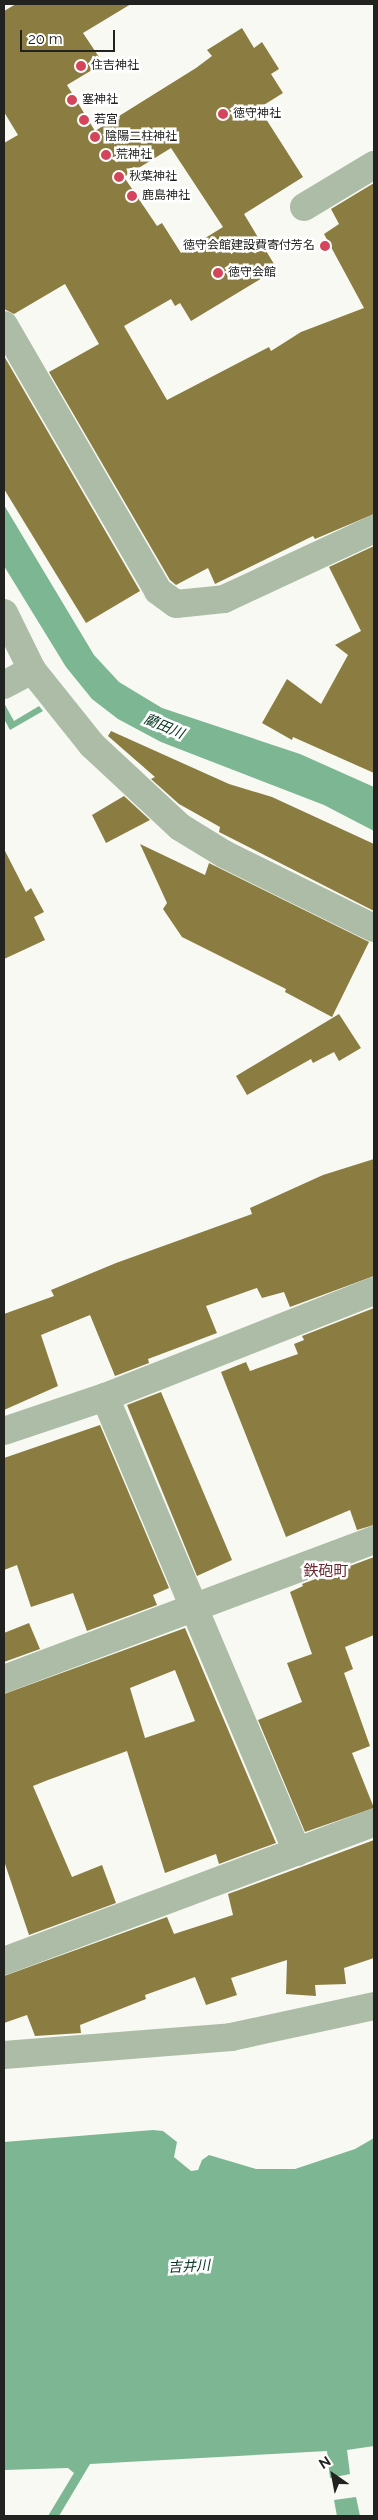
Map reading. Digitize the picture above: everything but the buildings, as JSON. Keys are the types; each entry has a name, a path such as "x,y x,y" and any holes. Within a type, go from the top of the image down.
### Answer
{"street":[{"path":"304,207 374,165"},
{"path":"4,325 158,591 176,604 224,599 374,529"},
{"path":"4,613 32,670 92,745 180,828 224,854 374,928"},
{"path":"4,685 32,670"},
{"path":"4,1432 105,1397 374,1292"},
{"path":"105,1397 297,1852"},
{"path":"4,1679 196,1610 374,1540"},
{"path":"4,1962 374,1823"},
{"path":"4,2055 231,2037 374,2006"}],"water":[{"name":"藺田川","path":"4,505 94,655 119,682 162,708 300,754 374,787 374,831 324,805 161,742 118,719 92,699 66,667 4,566"},
{"path":"4,703 14,721 39,706 43,711 10,730 4,719"},
{"name":"吉井川","path":"153,2130 163,2131 177,2142 174,2157 191,2171 198,2170 202,2160 209,2155 256,2169 295,2169 355,2149 374,2138 374,2446 347,2450 350,2474 330,2478 327,2451 90,2464 59,2516 48,2516 74,2473 68,2468 4,2470 4,2142"},
{"path":"356,2497 360,2516 337,2516 334,2500"}],"place":[{"name":"住吉神社","path":"81,66"},
{"name":"塞神社","path":"72,100"},
{"name":"徳守神社","path":"223,114"},
{"name":"若宮","path":"84,120"},
{"name":"陰陽二柱神社","path":"95,137"},
{"name":"荒神社","path":"106,155"},
{"name":"秋葉神社","path":"119,177"},
{"name":"鹿島神社","path":"132,196"},
{"name":"徳守会館建設費寄付芳名","path":"325,246"},
{"name":"徳守会館","path":"218,273"}],"district":[{"name":"鉄砲町","path":"326,1572"}]}
